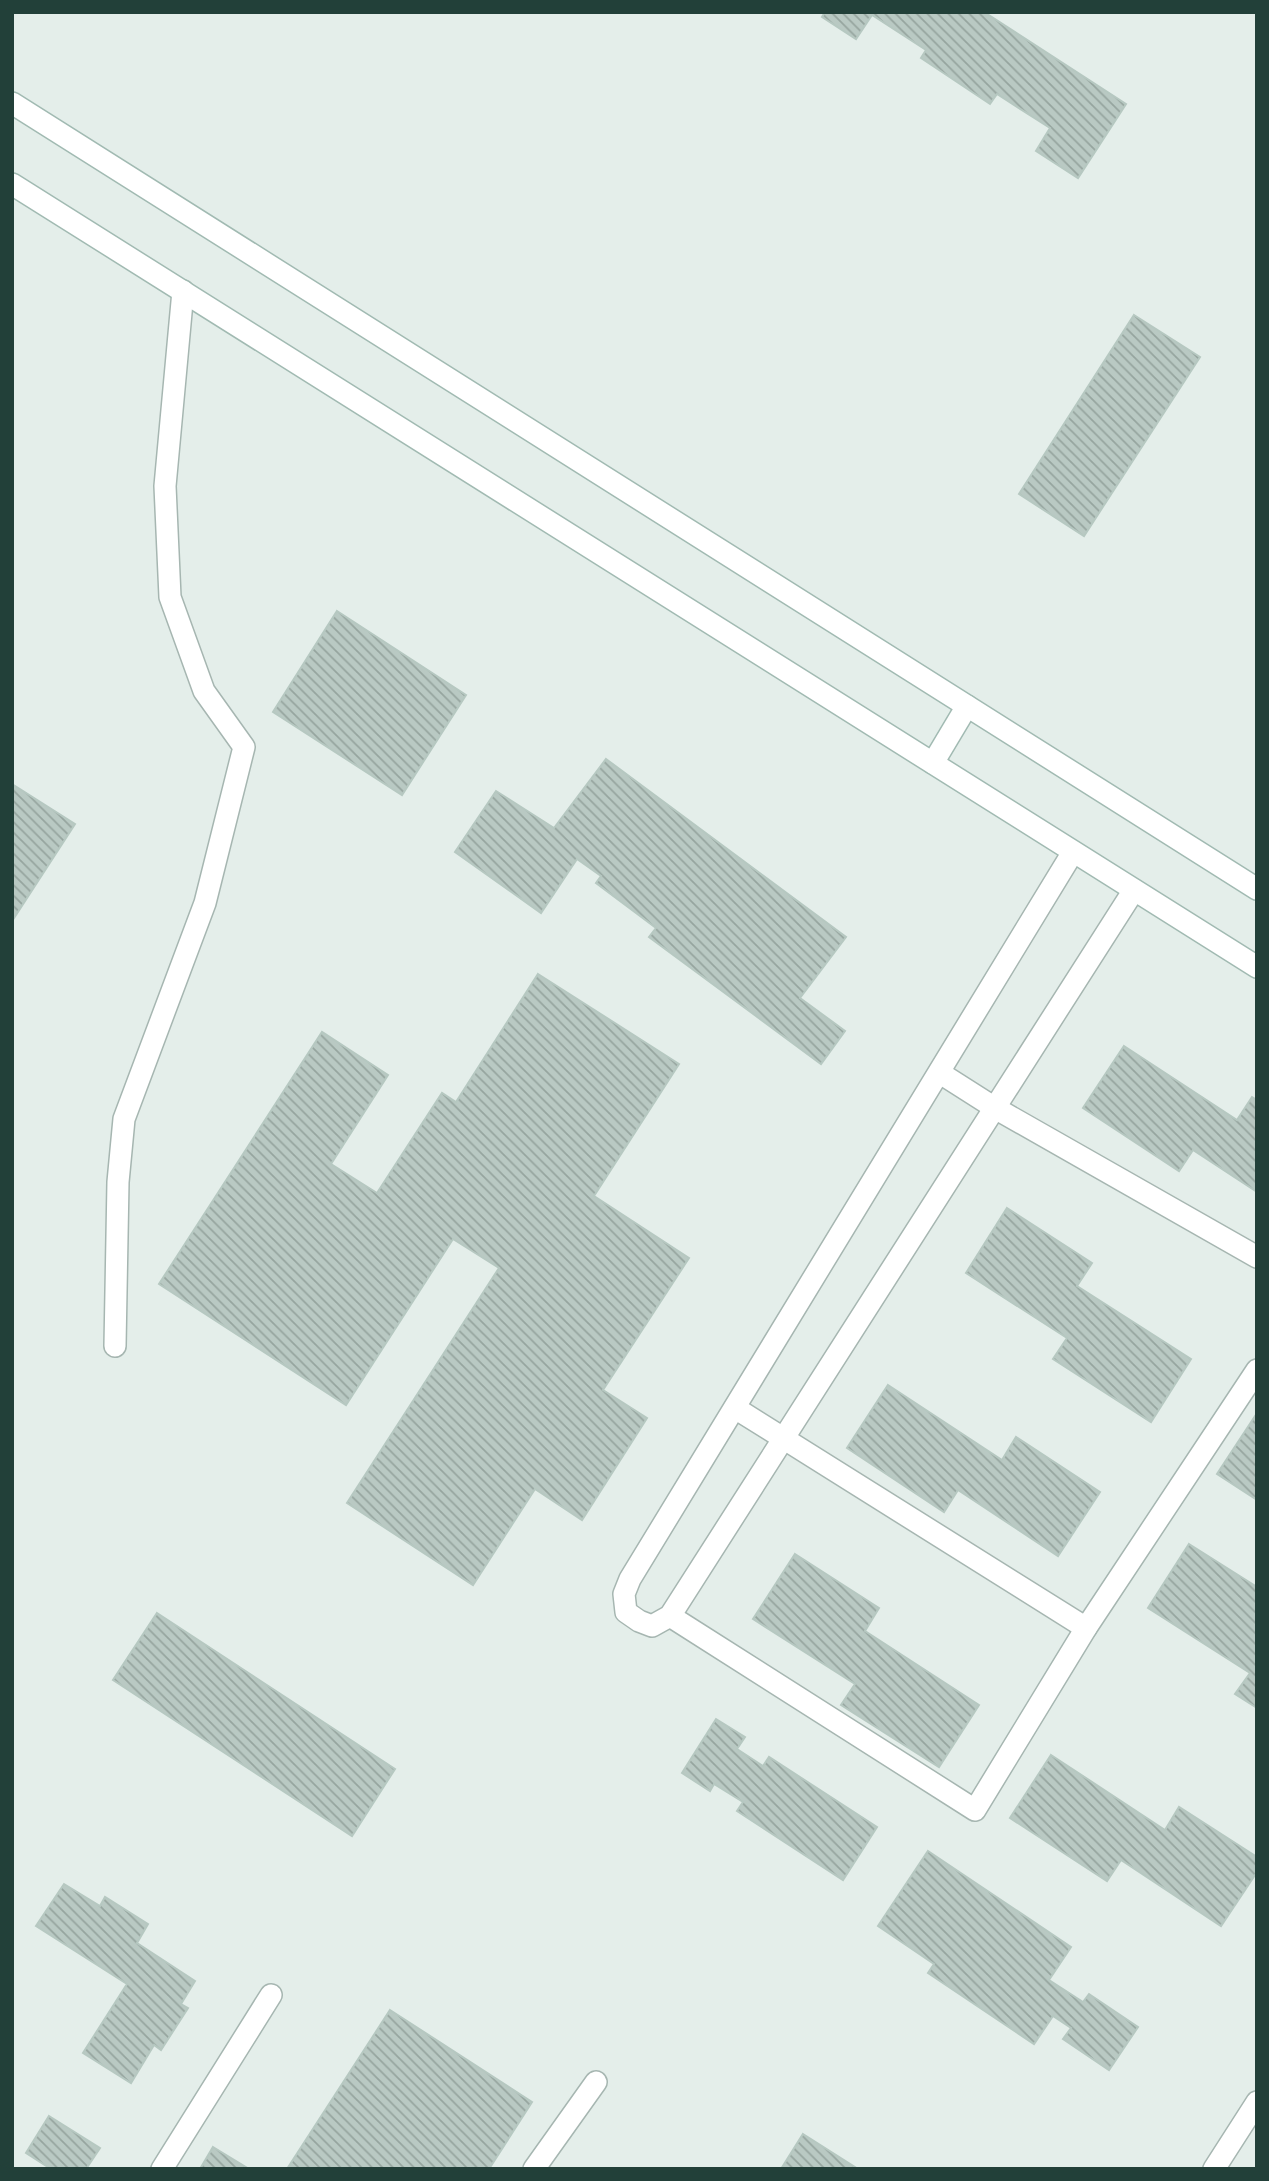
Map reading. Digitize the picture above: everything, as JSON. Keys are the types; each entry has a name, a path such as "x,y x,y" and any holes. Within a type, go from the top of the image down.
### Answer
{"main road":[{"path":"12,103 1257,889"},
{"path":"12,184 1257,967"},
{"path":"115,1346 118,1182 124,1119 205,903 244,747 204,691 170,597 165,486 183,291"},
{"path":"933,763 967,706"},
{"path":"1073,852 630,1579 624,1594 626,1612 639,1621 652,1626 670,1616 1134,890"},
{"path":"940,1073 995,1108 1257,1257"},
{"path":"670,1616 975,1810 1086,1628 1257,1370"},
{"path":"735,1408 1086,1628"},
{"path":"162,2169 271,1995"},
{"path":"534,2169 596,2082"},
{"path":"1214,2169 1257,2102"}],"building":[{"path":"825,12 984,12 1126,104 1078,178 1036,151 1050,128 997,94 990,104 921,58 926,50 872,15 856,39 822,17"},
{"path":"1134,315 1200,357 1084,536 1019,494"},
{"path":"337,611 466,695 402,795 273,712"},
{"path":"606,759 846,937 800,998 845,1031 821,1064 649,937 656,928 596,883 601,876 577,859 541,913 455,852 496,791 554,828"},
{"path":"12,784 75,824 12,921"},
{"path":"538,974 679,1064 594,1196 689,1258 603,1390 647,1418 582,1520 535,1489 473,1585 347,1503 499,1268 453,1239 346,1405 159,1284 322,1032 388,1075 331,1164 377,1193 442,1093 456,1102"},
{"path":"1124,1046 1237,1120 1252,1097 1257,1100 1257,1192 1193,1150 1179,1171 1083,1108"},
{"path":"1007,1208 1092,1263 1077,1286 1191,1359 1151,1422 1053,1359 1067,1338 966,1273"},
{"path":"888,1385 1002,1460 1016,1437 1100,1492 1058,1556 958,1490 944,1512 847,1448"},
{"path":"1257,1413 1257,1500 1217,1474"},
{"path":"1189,1544 1257,1587 1257,1708 1235,1694 1250,1673 1148,1608"},
{"path":"795,1554 879,1608 865,1631 979,1705 939,1767 841,1705 855,1684 753,1619"},
{"path":"157,1613 395,1769 352,1836 113,1680"},
{"path":"716,1719 745,1737 737,1749 763,1766 769,1757 877,1827 843,1880 737,1811 743,1802 714,1784 710,1791 682,1773"},
{"path":"1051,1755 1165,1830 1179,1807 1257,1857 1257,1872 1221,1926 1121,1860 1107,1881 1010,1818"},
{"path":"928,1851 1071,1947 1049,1980 1083,2002 1089,1994 1138,2027 1109,2070 1063,2039 1071,2028 1053,2016 1034,2044 928,1973 934,1964 878,1926"},
{"path":"64,1884 100,1906 105,1897 148,1924 137,1943 195,1981 181,2004 188,2008 161,2050 154,2045 131,2083 83,2053 127,1984 36,1926"},
{"path":"390,2010 532,2102 489,2169 287,2169"},
{"path":"49,2116 100,2148 86,2169 51,2169 26,2153"},
{"path":"803,2134 858,2169 781,2169"},
{"path":"213,2147 249,2169 200,2169"}]}
